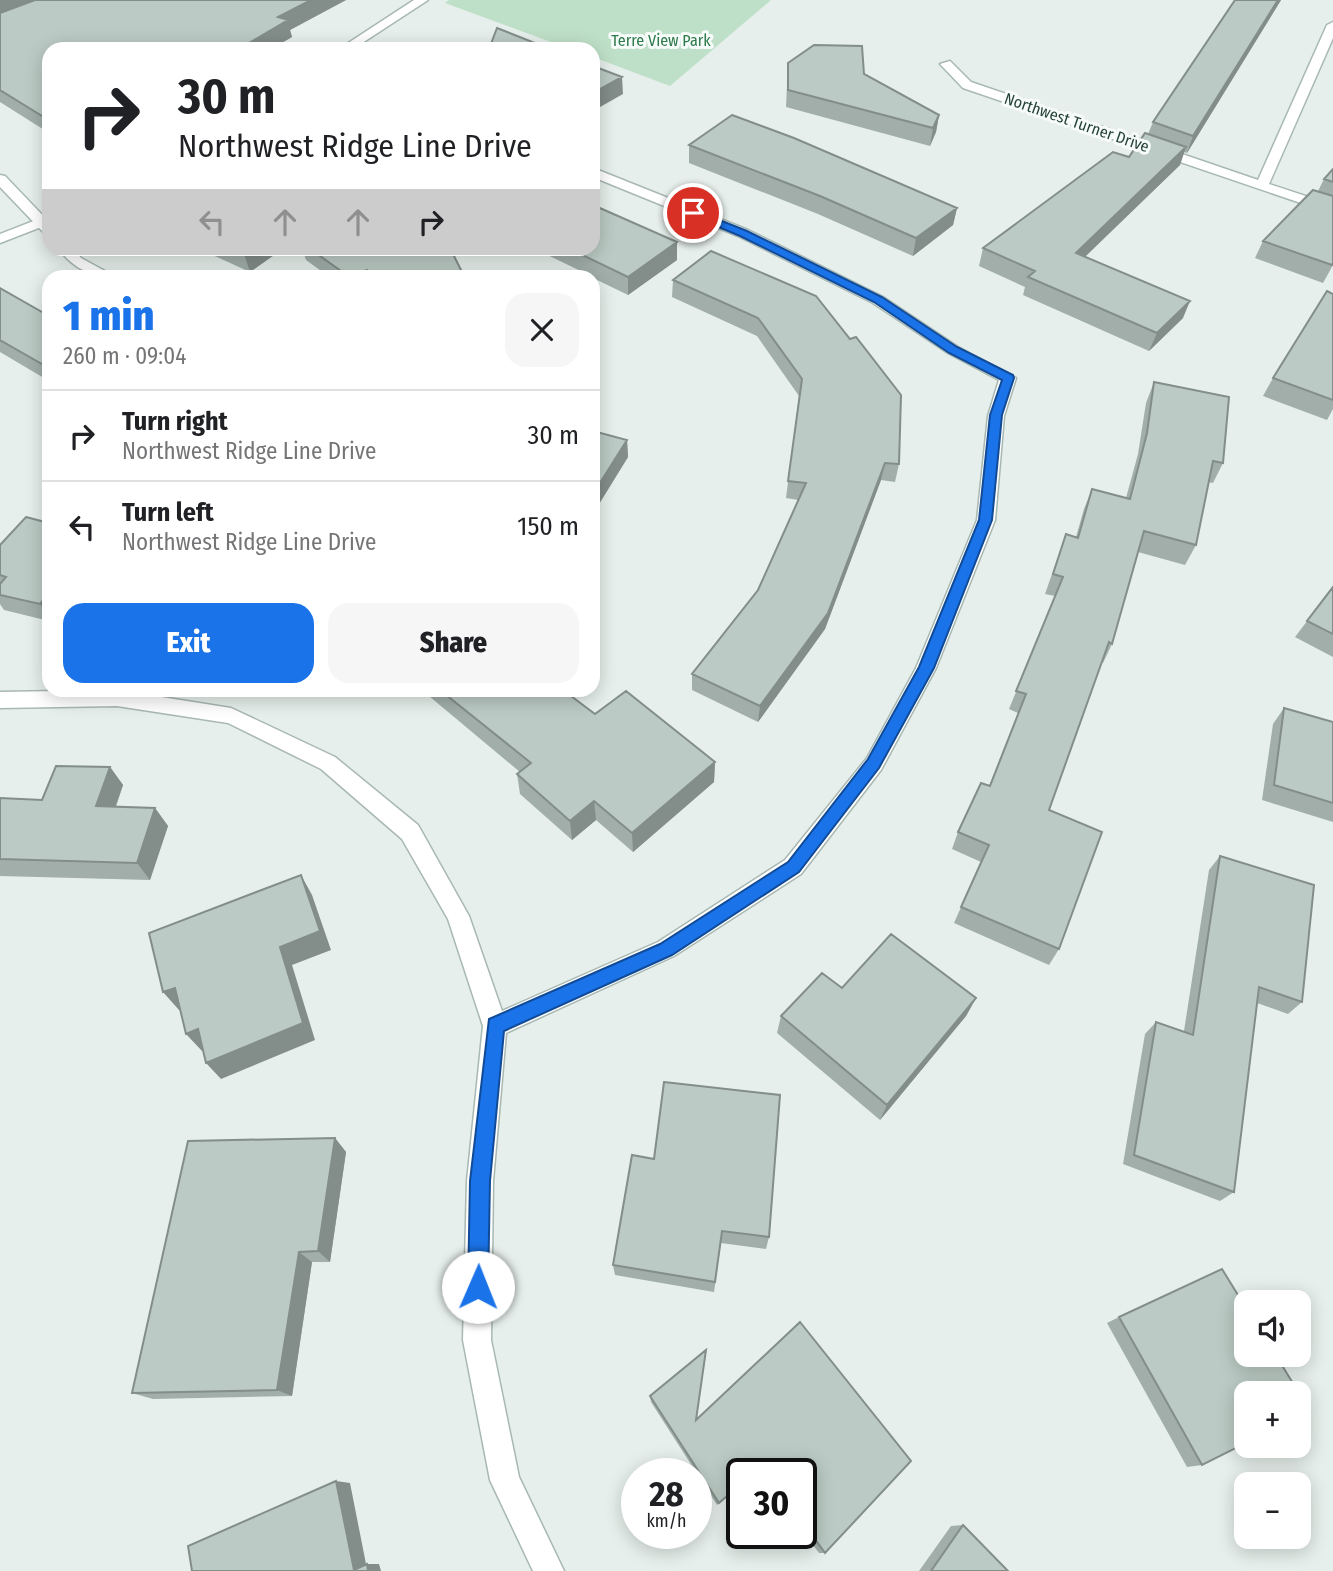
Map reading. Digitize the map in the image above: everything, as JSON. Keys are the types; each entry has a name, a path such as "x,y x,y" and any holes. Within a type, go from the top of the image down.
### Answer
{"street":[{"path":"356,42 422,0"},
{"path":"1262,185 1333,25"},
{"name":"Northwest Turner Drive","path":"946,64 967,85 1333,210"},
{"path":"495,1026 666,949 793,867 874,764 926,668 986,520 996,415 1008,378 953,350 865,293 743,233 600,175"},
{"path":"0,179 42,219"},
{"path":"0,239 42,226"},
{"path":"72,256 95,270"},
{"path":"0,700 117,698 231,716 328,762 410,832 458,916 495,1026 480,1181 477,1340 505,1480 549,1571"}],"green space":[{"name":"Terre View Park","path":"449,0 771,0 670,86 600,60 600,42 551,42 445,3"}],"building":[{"path":"35,0 311,0 278,17 288,20 251,42 42,42 42,116 0,90 0,13"},
{"path":"1235,0 1278,0 1193,136 1153,122"},
{"path":"497,28 532,42 492,42"},
{"path":"814,45 862,46 864,74 939,115 933,128 788,90 788,63"},
{"path":"600,69 622,77 600,89"},
{"path":"732,115 794,138 957,208 916,238 820,196 689,145"},
{"path":"1145,133 1186,147 1076,253 1190,301 1157,333 1028,277 1035,271 983,248 1113,152 1129,157"},
{"path":"1333,169 1333,182 1324,179"},
{"path":"1313,190 1333,196 1332,265 1263,241"},
{"path":"600,208 677,242 628,277 585,256 600,256"},
{"path":"711,251 816,296 850,339 856,337 901,395 899,464 885,463 828,613 760,706 692,674 758,590 806,483 788,481 802,379 758,318 673,280"},
{"path":"320,256 454,256 461,270 367,270 340,270"},
{"path":"0,288 42,312 42,364 0,340"},
{"path":"1327,291 1333,294 1333,400 1273,378"},
{"path":"1154,382 1229,397 1223,463 1213,461 1196,545 1144,531 1112,644 1109,642 1049,810 1102,832 1059,949 961,907 989,845 958,832 981,783 990,786 1026,694 1016,691 1063,577 1053,574 1066,534 1078,538 1092,489 1130,499 1147,433"},
{"path":"600,433 627,440 600,483"},
{"path":"26,517 42,521 40,604 0,595 0,584 6,577 0,575 0,545"},
{"path":"1333,587 1333,634 1307,621"},
{"path":"626,691 715,762 632,833 594,801 570,821 517,774 531,763 449,697 572,697 595,714"},
{"path":"1284,708 1333,722 1333,803 1274,785"},
{"path":"56,766 110,767 96,806 155,808 137,863 0,859 0,798 42,800"},
{"path":"1220,856 1314,885 1302,1002 1259,987 1234,1192 1134,1155 1156,1022 1193,1035"},
{"path":"301,875 320,931 280,947 303,1023 206,1063 198,1029 186,1034 175,988 163,992 149,933"},
{"path":"891,934 976,998 887,1105 781,1016 822,973 842,988"},
{"path":"664,1082 780,1095 769,1237 722,1231 715,1282 613,1265 632,1155 654,1159"},
{"path":"335,1138 318,1251 299,1252 277,1390 132,1393 188,1141"},
{"path":"1222,1269 1235,1290 1234,1367 1283,1367 1292,1381 1234,1381 1234,1449 1202,1465 1119,1317"},
{"path":"800,1322 911,1461 825,1553 817,1542 817,1458 726,1458 726,1497 719,1503 712,1492 712,1458 690,1458 650,1396 706,1350 696,1420"},
{"path":"336,1481 354,1570 367,1564 368,1571 192,1571 188,1546"},
{"path":"963,1525 1008,1571 931,1571"}],"route":[{"path":"478,1287 480,1181 495,1026 666,949 793,867 874,764 926,668 986,520 996,415 1008,378 953,350 878,300 743,233 693,213"}]}
